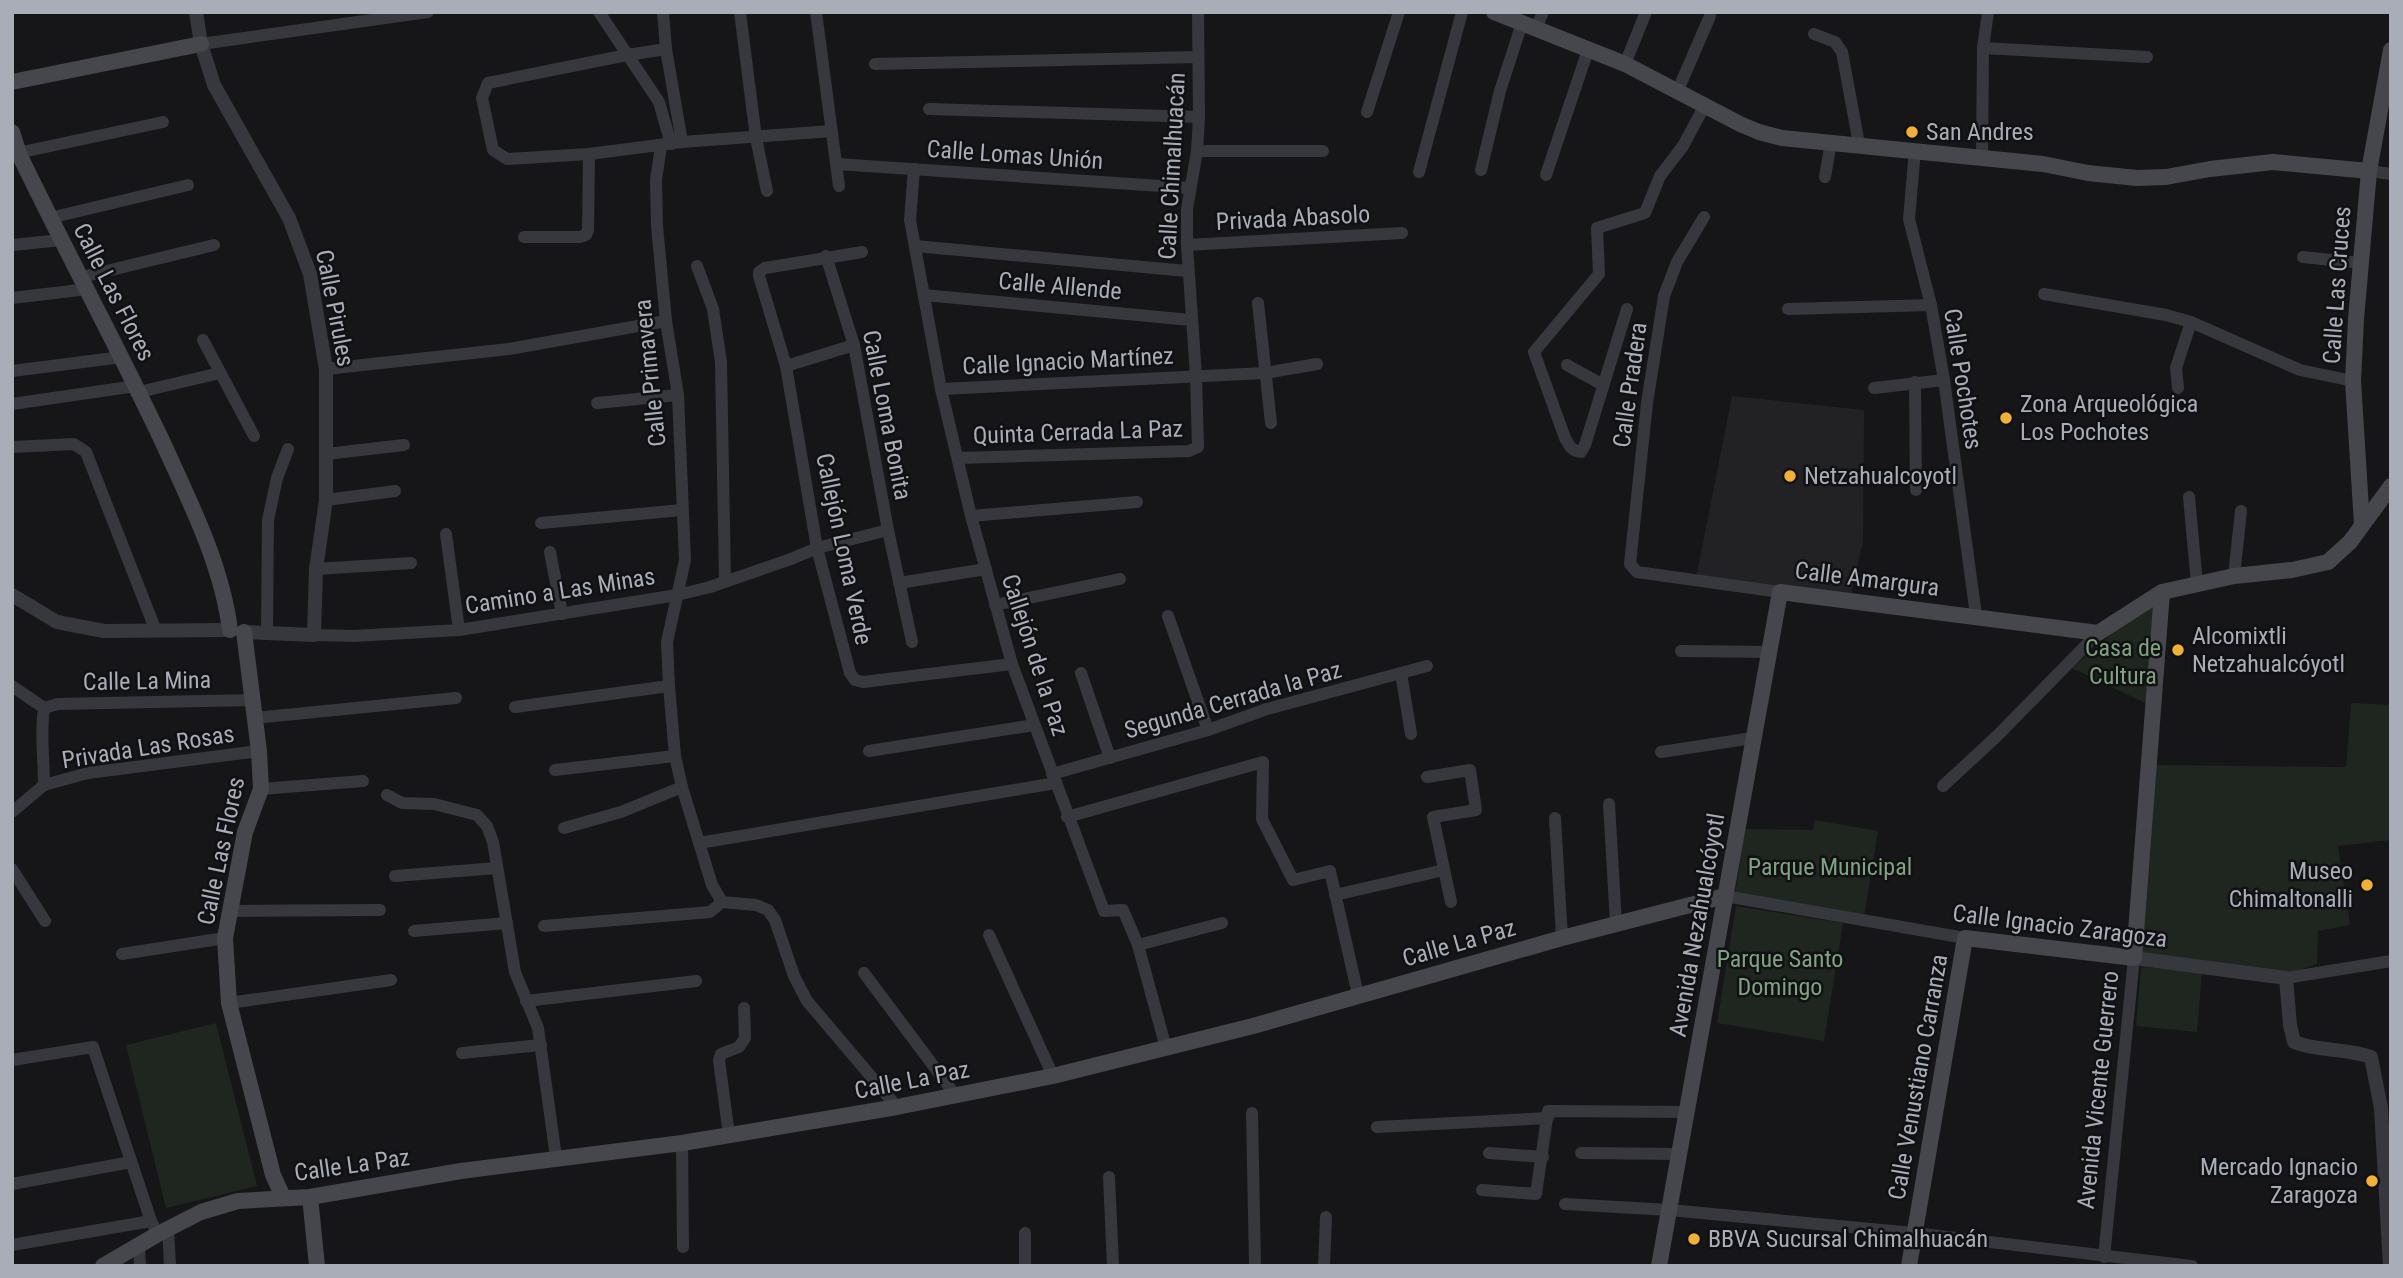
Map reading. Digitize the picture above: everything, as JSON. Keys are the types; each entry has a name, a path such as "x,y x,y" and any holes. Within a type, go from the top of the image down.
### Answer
{"main road":[{"path":"1494,12 1625,64 1759,132 1782,138 1914,150 2137,178 2166,177 2273,162 2369,171"},
{"path":"12,82 201,44"},
{"name":"Calle Las Cruces","path":"2362,525 2353,381 2369,171 2391,50"},
{"name":"Calle Las Flores","path":"12,132 16,154 122,356 192,505 237,631 252,700 261,789 245,832 225,938 229,1003 273,1175 283,1197"},
{"path":"2098,633 2162,592 2234,576 2292,570 2328,562 2350,542 2391,486"},
{"name":"Calle Amargura","path":"1780,592 1976,615 2098,633"},
{"name":"Avenida Nezahualcóyotl","path":"1659,1266 1780,592"},
{"name":"Avenida Vicente Guerrero","path":"2134,958 2162,592"},
{"name":"Calle La Paz","path":"103,1266 139,1245 159,1228 238,1201 310,1197 556,1157 682,1143 956,1096 1053,1076 1253,1026 1562,938 1725,896"},
{"name":"Calle Ignacio Zaragoza","path":"1965,938 2134,958"},
{"name":"Calle Venustiano Carranza","path":"1909,1266 1965,938"},
{"path":"310,1197 317,1266"}],"street":[{"name":"Calle Pirules","path":"196,12 201,44 214,85 289,218 310,274 326,369 326,500 316,569 314,635"},
{"path":"201,44 428,12"},
{"path":"599,12 659,102 672,144"},
{"path":"663,12 672,144"},
{"path":"740,12 756,138 767,191"},
{"path":"816,12 839,186"},
{"name":"Calle Chimalhuacán","path":"1198,12 1199,117 1197,151 1187,209 1186,245 1196,376 1198,447"},
{"path":"1367,112 1399,12"},
{"path":"1419,172 1462,12"},
{"path":"1480,170 1500,92 1529,26 1543,12"},
{"path":"1625,64 1646,12"},
{"path":"1982,158 1983,48 1988,12"},
{"path":"1678,90 1710,16"},
{"path":"1814,34 1835,42 1842,52 1859,144"},
{"path":"1983,48 2147,57"},
{"path":"666,49 492,81 485,87 482,98 491,145 497,154 507,159 832,131"},
{"path":"1546,175 1588,50"},
{"path":"875,64 1198,57"},
{"path":"1627,309 1584,449 1576,452 1565,438 1534,352 1599,274 1597,228 1645,213 1660,176 1683,146 1705,104"},
{"path":"929,109 1199,117"},
{"path":"16,154 163,122"},
{"path":"1825,177 1831,142"},
{"name":"Calle Primavera","path":"672,144 656,180 657,226 666,321 678,395 685,560 667,642 668,686 675,756 682,787 712,885 722,902"},
{"name":"Calle Pochotes","path":"1914,150 1909,219 1931,305 1944,380 1976,615"},
{"path":"1197,151 1323,151"},
{"path":"524,237 586,235 589,154"},
{"name":"Calle Lomas Unión","path":"837,164 1190,188"},
{"name":"Callejón de la Paz","path":"914,169 910,220 941,388 995,605 1012,664 1104,911 1123,910 1138,946 1166,1048"},
{"path":"2369,171 2391,174"},
{"path":"50,218 188,185"},
{"name":"Calle Pradera","path":"1632,568 1630,559 1647,403 1664,296 1677,262 1704,217"},
{"name":"Privada Abasolo","path":"1186,245 1402,233"},
{"path":"12,245 62,240"},
{"path":"12,298 85,283 214,246"},
{"path":"915,246 1187,271"},
{"path":"826,256 862,252"},
{"name":"Callejón Loma Verde","path":"826,256 765,268 759,272 759,280 786,366 817,548 850,673 855,680 863,682 1012,664"},
{"name":"Calle Loma Bonita","path":"826,256 853,345 912,642"},
{"path":"2303,257 2361,263"},
{"path":"697,266 713,309 720,362 725,581"},
{"path":"2044,294 2166,315 2191,322 2300,370 2353,381"},
{"name":"Calle Allende","path":"924,295 1191,320"},
{"path":"1258,303 1271,424"},
{"path":"1788,309 1931,305"},
{"path":"326,369 509,349 666,321"},
{"path":"2178,388 2176,368 2191,322"},
{"path":"202,340 254,436"},
{"path":"786,366 853,345"},
{"path":"12,371 122,356"},
{"name":"Calle Ignacio Martínez","path":"941,388 1265,373 1317,364"},
{"path":"1567,365 1603,385"},
{"path":"12,404 138,389 220,373"},
{"path":"1874,388 1944,380"},
{"path":"1915,382 1916,490"},
{"path":"597,403 678,395"},
{"path":"12,447 74,444 86,452 156,631"},
{"path":"326,453 404,445"},
{"name":"Quinta Cerrada La Paz","path":"958,458 1189,451 1198,447"},
{"path":"267,633 268,520 277,478 288,449"},
{"path":"326,500 395,491"},
{"path":"2189,497 2197,584"},
{"path":"971,516 1137,502"},
{"path":"541,523 681,510"},
{"path":"2234,576 2241,511"},
{"name":"Camino a Las Minas","path":"12,595 57,622 104,631 237,631 355,636 459,630 677,595 710,587 817,548 888,530"},
{"path":"446,534 459,630"},
{"path":"550,552 562,614"},
{"path":"316,569 411,563"},
{"name":"Calle Amargura","path":"1632,568 1637,572 1780,592"},
{"path":"899,583 986,569"},
{"path":"995,605 1120,579"},
{"path":"1168,616 1208,730"},
{"path":"1943,786 1997,736 2098,633"},
{"path":"1681,652 1769,652"},
{"name":"Segunda Cerrada la Paz","path":"699,843 1054,779 1110,758 1208,730 1267,709 1427,666"},
{"path":"1081,673 1110,758"},
{"path":"1401,673 1411,734"},
{"path":"12,686 44,708 40,733 44,785 12,812"},
{"path":"515,707 668,686"},
{"path":"254,719 456,698"},
{"name":"Calle La Mina","path":"44,708 58,704 252,700"},
{"path":"869,751 1034,725"},
{"path":"1661,752 1753,738"},
{"name":"Privada Las Rosas","path":"44,785 88,773 259,751"},
{"path":"555,770 675,756"},
{"path":"1068,817 1263,762 1262,819 1293,880 1330,871 1358,995"},
{"name":"Calle La Paz","path":"1427,777 1470,770 1476,810 1433,817 1451,902"},
{"path":"261,789 363,781"},
{"path":"564,828 621,812 682,787"},
{"path":"387,795 402,803 434,804 477,814 487,826 493,842 515,972 538,1028 556,1157"},
{"path":"1609,804 1616,925"},
{"path":"1555,818 1562,938"},
{"path":"395,876 497,868"},
{"path":"12,869 45,921"},
{"path":"1335,895 1444,870"},
{"name":"Calle Ignacio Zaragoza","path":"1725,896 1965,938"},
{"path":"544,926 710,912 722,902 756,905 768,910 775,920 794,976 807,1001 897,1107"},
{"path":"230,911 380,911"},
{"path":"414,932 507,923"},
{"path":"1138,946 1222,923"},
{"path":"989,935 1053,1076"},
{"path":"122,954 225,938"},
{"name":"Calle Ignacio Zaragoza","path":"2134,958 2286,978 2391,961"},
{"name":"Avenida Vicente Guerrero","path":"2104,1257 2134,958"},
{"path":"864,973 956,1096"},
{"path":"2286,978 2294,1042 2310,1048 2359,1053 2371,1058 2386,1108 2390,1266"},
{"path":"229,1003 390,980"},
{"path":"526,1001 696,981"},
{"path":"729,1135 719,1060 721,1054 739,1047 745,1038 744,1008"},
{"path":"463,1053 541,1045"},
{"path":"12,1060 93,1047 131,1162 159,1228 170,1266"},
{"path":"1482,1190 1536,1194 1548,1111 1686,1112"},
{"path":"1252,1113 1255,1266"},
{"path":"1377,1126 1548,1118"},
{"path":"682,1143 682,1247"},
{"path":"1489,1153 1543,1157"},
{"path":"1581,1153 1680,1154"},
{"path":"12,1184 131,1162"},
{"path":"1109,1177 1112,1266"},
{"path":"1565,1204 1670,1210 1914,1233 2146,1264 2192,1266"},
{"path":"1324,1266 1326,1217"},
{"path":"12,1245 159,1228"},
{"path":"1025,1233 1025,1266"},
{"path":"139,1245 140,1266"}],"shaded area":[{"name":"Netzahualcoyotl","path":"1732,396 1864,410 1863,542 1850,597 1696,578"}],"green space":[{"name":"Casa de Cultura","path":"2157,605 2149,705 2072,668 2134,615"},
{"path":"2351,703 2391,705 2391,840 2338,846 2350,925 2318,931 2317,964 2281,976 2138,955 2156,765 2346,767"},
{"name":"Parque Municipal","path":"1815,820 1878,831 1864,917 1735,895 1745,829 1813,830"},
{"name":"Parque Santo Domingo","path":"1736,906 1843,923 1824,1041 1717,1023"},
{"path":"2141,967 2202,972 2197,1032 2136,1026"},
{"path":"216,1023 257,1186 166,1208 126,1045"}],"place":[{"name":"San Andres","path":"1912,132"},
{"name":"Zona Arqueológica Los Pochotes","path":"2006,418"},
{"name":"Netzahualcoyotl","path":"1790,476"},
{"name":"Alcomixtli Netzahualcóyotl","path":"2178,650"},
{"name":"Museo Chimaltonalli","path":"2367,885"},
{"name":"Mercado Ignacio Zaragoza","path":"2372,1181"},
{"name":"BBVA Sucursal Chimalhuacán","path":"1694,1239"}]}
